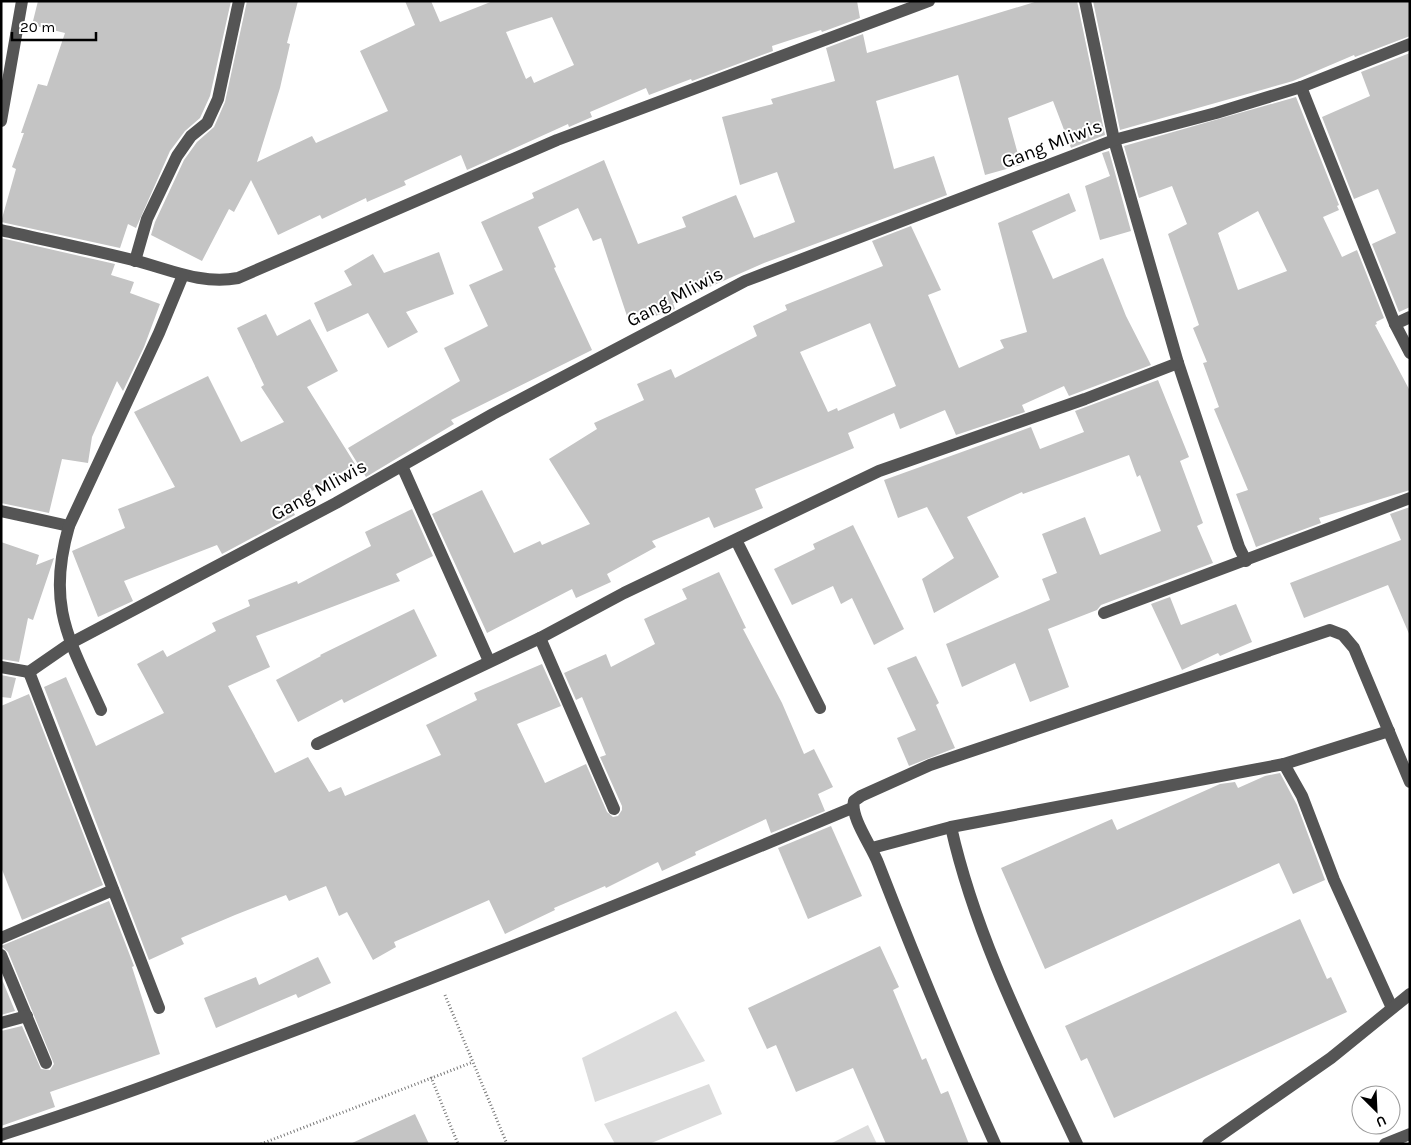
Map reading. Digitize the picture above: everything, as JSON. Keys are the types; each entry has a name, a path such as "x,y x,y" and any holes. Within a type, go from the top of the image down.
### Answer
{"street":[{"path":"1,120 22,1"},
{"path":"135,260 147,220 177,156 191,136 207,123 218,99 239,1"},
{"path":"1,230 135,260 204,280 222,281 238,278 557,140 929,1"},
{"path":"1085,1 1114,140 1178,363 1246,561"},
{"name":"Gang Mliwis","path":"29,672 71,643 336,503 493,414 745,281 1114,140 1216,113 1301,87 1410,44"},
{"path":"1301,87 1396,324 1410,353"},
{"path":"101,710 61,616 58,586 62,550 69,526 160,333 182,275"},
{"path":"1396,324 1410,317"},
{"path":"317,744 540,638 624,594 879,471 1085,399 1178,363"},
{"path":"402,466 489,661"},
{"path":"1104,613 1410,498"},
{"path":"1,511 69,526"},
{"path":"736,540 820,708"},
{"path":"995,1144 950,1046 872,848 852,808 854,801 861,796 930,765 1330,630 1343,635 1354,648 1410,782"},
{"path":"540,638 614,810"},
{"path":"1,666 29,672 159,1008"},
{"path":"872,848 951,827 1284,764 1389,732"},
{"path":"1284,764 1302,796 1334,880 1392,1008"},
{"path":"1,1135 185,1072 438,976 659,889 852,808"},
{"path":"951,827 959,860 1003,984 1077,1144"},
{"path":"1,938 113,890"},
{"path":"1,955 46,1063"},
{"path":"1208,1144 1332,1058 1410,994"},
{"path":"1,1023 27,1016"},
{"path":"1385,1144 1410,1134"}],"path":[{"path":"438,976 507,1144"},
{"path":"261,1144 473,1062"},
{"path":"431,1077 458,1144"}],"shaded area":[{"path":"676,1011 705,1061 595,1102 582,1058"},
{"path":"709,1084 722,1114 649,1144 615,1144 604,1124"},
{"path":"868,1125 877,1144 830,1144"}],"building":[{"path":"38,1 231,1 210,96 200,118 185,131 170,151 136,228 128,224 120,248 1,222 16,169 12,167 24,133 21,133 38,84 47,86 65,33 32,25"},
{"path":"247,1 298,1 287,43 290,44 280,88 257,162 312,136 316,143 388,111 360,51 415,25 405,1 431,1 440,22 493,1 857,1 860,18 822,32 821,30 772,46 773,51 692,81 691,79 649,95 646,88 590,112 592,117 569,127 568,124 467,170 461,155 404,181 406,185 367,202 366,198 322,219 320,215 278,235 251,180 234,212 229,209 202,261 151,235 155,222 184,160 197,142 214,127 225,102","holes":["552,17 574,65 534,83 531,76 526,79 506,32"]},
{"path":"1038,1 1077,1 1105,135 1071,148 1053,101 1008,118 1021,165 985,175 958,75 876,101 894,169 934,156 947,195 764,263 673,303 675,309 630,325 601,238 593,241 578,208 538,227 556,267 554,268 592,350 451,420 454,424 366,477 348,448 460,381 444,348 488,326 469,285 503,270 481,222 534,198 532,193 604,160 638,244 686,227 682,217 736,195 754,238 795,222 777,172 740,185 722,117 773,104 771,99 835,81 826,48 863,34 867,53"},
{"path":"1093,1 1410,1 1410,36 1355,57 1354,55 1293,81 1120,130"},
{"path":"1410,53 1410,307 1399,312 1372,244 1396,233 1378,189 1354,199 1322,117 1370,96 1361,72"},
{"path":"1296,97 1339,205 1337,206 1339,210 1323,217 1342,257 1357,250 1384,318 1376,322 1377,324 1375,325 1410,391 1410,490 1319,518 1321,523 1256,547 1236,494 1248,490 1214,409 1219,407 1203,363 1207,362 1193,328 1199,325 1168,234 1187,224 1172,186 1139,198 1124,146","holes":["1258,211 1287,271 1238,290 1218,233"]},
{"path":"1109,151 1131,231 1100,240 1085,186 1110,176 1102,153"},
{"path":"1069,193 1076,211 1032,231 1053,279 1103,258 1126,316 1151,365 1069,396 1064,386 1022,405 1025,412 956,435 945,410 900,429 894,413 848,433 854,448 755,489 763,508 714,528 709,517 652,541 656,547 607,574 611,582 576,598 572,589 487,633 432,514 482,490 514,553 540,541 542,545 590,524 549,459 597,429 594,423 644,400 637,384 671,369 675,378 757,336 753,326 787,310 785,305 883,266 872,241 911,226 941,290 928,295 959,368 1004,348 1000,340 1027,332 998,223","holes":["870,323 896,386 838,411 837,408 828,412 800,352"]},
{"path":"1,238 115,264 111,275 134,282 130,293 160,304 144,347 123,391 117,381 92,437 88,463 62,459 49,513 1,503"},
{"path":"439,252 454,294 406,312 418,332 388,348 368,313 327,332 314,303 352,285 344,271 373,254 384,273"},
{"path":"266,314 277,336 310,319 338,371 307,387 355,464 290,505 295,515 222,554 217,545 124,581 133,601 98,617 72,551 125,528 118,509 175,487 134,412 208,376 241,442 284,422 261,387 264,385 237,328"},
{"path":"1158,380 1189,457 1180,461 1203,523 1197,526 1213,563 1101,605 1097,610 1048,629 1069,687 1030,702 1015,663 962,687 946,644 1050,600 1042,579 1057,573 1042,534 1085,517 1100,555 1161,531 1140,475 1137,477 1129,455 1023,494 1022,492 967,517 999,577 934,613 922,579 954,558 927,507 898,518 884,480 1031,427 1040,449 1084,432 1075,411"},
{"path":"1410,507 1410,636 1388,585 1304,618 1290,583 1401,540 1390,514"},
{"path":"412,509 433,556 396,574 400,581 256,636 270,667 228,686 275,773 308,757 329,792 341,787 345,796 441,755 426,725 477,700 474,693 542,664 561,706 517,724 545,783 586,764 607,812 613,817 618,816 622,806 600,757 606,755 582,697 576,700 564,673 606,654 611,667 655,644 644,619 687,599 682,589 719,572 746,628 743,629 782,703 804,754 814,749 833,787 818,794 825,811 771,833 766,819 695,852 696,855 662,871 658,862 606,888 605,886 554,908 555,910 505,934 489,900 394,942 396,947 373,960 347,912 339,916 326,886 289,901 286,895 235,915 181,938 184,944 149,960 44,687 66,677 96,746 164,713 137,664 163,650 167,657 216,631 212,623 250,606 248,600 297,581 298,584 371,546 365,532"},
{"path":"853,525 904,629 874,645 852,598 841,604 833,586 792,605 774,569 815,549 813,544"},
{"path":"1,542 39,555 36,565 54,558 33,620 28,618 19,662 1,659"},
{"path":"1170,597 1181,625 1236,604 1252,642 1220,656 1218,653 1182,670 1151,604"},
{"path":"414,609 437,656 344,703 342,699 298,722 276,680 320,655"},
{"path":"916,656 939,703 936,705 955,748 909,766 897,738 916,730 887,668"},
{"path":"1,675 16,678 11,698 1,697"},
{"path":"29,694 103,885 22,920 1,867 1,706"},
{"path":"1280,773 1297,805 1325,880 1293,894 1279,863 1045,969 1001,868 1112,819 1117,830 1220,784 1235,782 1238,788 1265,776"},
{"path":"831,826 862,896 808,919 778,848"},
{"path":"109,901 134,966 132,967 160,1054 50,1092 55,1107 1,1126 1,1031 22,1026 41,1069 50,1070 54,1064 8,952 1,946"},
{"path":"1300,919 1327,979 1331,977 1347,1012 1114,1118 1087,1058 1081,1061 1065,1026"},
{"path":"880,946 899,987 893,990 922,1060 926,1058 941,1094 948,1091 969,1144 886,1144 853,1068 796,1092 776,1045 767,1049 748,1008"},
{"path":"318,957 331,983 298,998 296,994 216,1028 204,998 256,977 259,985"},
{"path":"1,977 15,1011 1,1015"},
{"path":"415,1114 429,1144 350,1144"}]}
